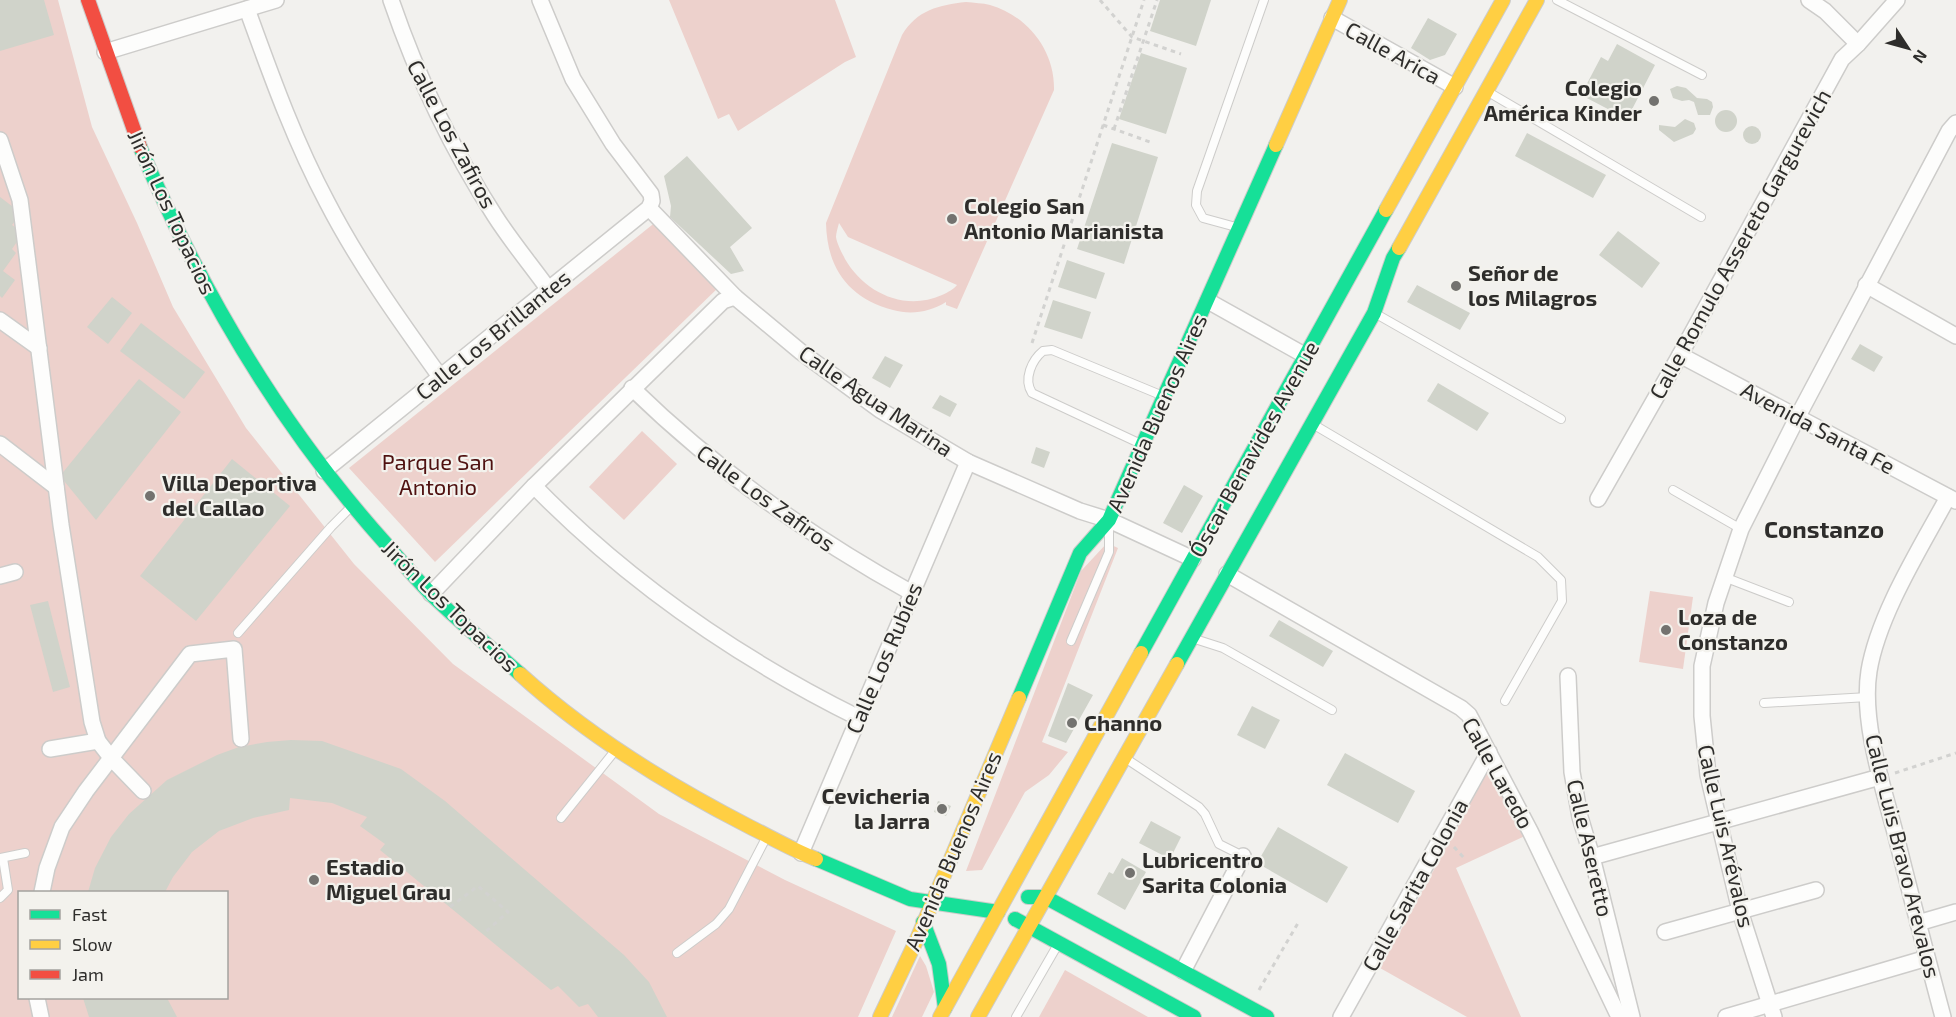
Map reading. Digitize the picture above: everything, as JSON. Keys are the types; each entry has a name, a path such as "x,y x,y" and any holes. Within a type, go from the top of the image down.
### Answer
{"main road":[{"name":"Jirón Los Topacios","path":"88,0 140,148 183,244 220,314 258,376 324,471 352,506 431,594 543,695 616,749 702,803 801,853 910,899 998,912 1029,925 1059,942 1185,988"},
{"name":"Avenida Buenos Aires","path":"880,1017 923,922 1080,553 1109,520 1340,0"},
{"name":"Óscar Benavides Avenue","path":"998,912 1193,559 1277,417 1306,356 1503,0"},
{"name":"Óscar Benavides Avenue","path":"1029,925 1306,429 1374,313 1393,258 1537,0"},
{"path":"1306,356 1308,378"},
{"path":"1306,429 1310,401"},
{"path":"931,903 972,896 1045,897 1185,988 1250,1007 1267,1017"},
{"path":"942,1013 998,912"},
{"path":"923,922 934,943 940,963 942,1013"},
{"path":"978,1017 1029,925"},
{"path":"1185,988 1194,1017"}],"street":[{"path":"105,52 276,0"},
{"name":"Calle Los Zafiros","path":"391,0 410,55 448,138 495,216 549,290"},
{"path":"540,0 573,79 650,201"},
{"path":"1809,0 1825,11 1858,44"},
{"name":"Calle Romulo Assereto Gargurevich","path":"1598,499 1680,355 1842,59 1897,0"},
{"path":"247,9 283,108 327,202 380,293 441,378"},
{"name":"Calle Arica","path":"1332,18 1455,87"},
{"name":"Calle Luis Arévalos","path":"1772,1011 1740,911 1705,758 1701,694 1702,666 1716,603 1741,529 1866,285 1949,131 1956,123"},
{"path":"0,140 20,200 56,487 92,722 98,741 112,759 143,790"},
{"name":"Calle Los Brillantes","path":"324,471 549,290 650,201"},
{"name":"Calle Agua Marina","path":"650,201 735,297 801,352 880,410 968,462 1080,511 1109,520 1193,559"},
{"path":"1866,285 1956,336"},
{"path":"431,594 632,388 723,301 735,297"},
{"path":"1208,301 1306,356"},
{"path":"0,320 39,348"},
{"name":"Avenida Santa Fe","path":"1680,355 1952,499"},
{"name":"Calle Los Zafiros","path":"632,388 700,451 767,503 838,550 912,593"},
{"path":"0,444 56,487"},
{"name":"Calle Los Rubíes","path":"801,853 968,462"},
{"path":"534,486 572,525 609,558 688,618 771,672 859,718"},
{"name":"Calle Luis Bravo Arevalos","path":"1943,1017 1880,777 1869,717 1868,696 1869,670 1881,629 1891,606 1952,499"},
{"name":"Calle Laredo","path":"1227,574 1461,708 1473,719 1530,831 1619,1017"},
{"path":"42,891 47,868 62,827 86,791 190,654 234,649 241,739"},
{"name":"Calle Aseretto","path":"1568,676 1572,772 1580,817 1592,856 1632,1017"},
{"path":"50,748 98,741"},
{"name":"Calle Sarita Colonia","path":"1341,1017 1489,752"},
{"path":"1592,856 1880,777"},
{"path":"1185,988 1243,856"},
{"path":"1665,932 1816,890"},
{"path":"1918,923 1956,912"},
{"path":"1726,1017 1772,1011 1927,958"},
{"path":"37,999 41,1017"}],"lane":[{"path":"1240,228 1203,218 1196,205 1197,191 1264,0"},
{"path":"1557,0 1702,75"},
{"path":"1486,91 1701,217"},
{"path":"1374,313 1561,419"},
{"path":"1143,445 1032,393 1028,384 1030,370 1038,355 1043,351 1052,350 1165,397"},
{"path":"1306,429 1538,557 1561,580 1562,601 1505,701"},
{"path":"1673,490 1741,529"},
{"path":"238,633 352,506"},
{"path":"1071,641 1109,552 1109,520"},
{"path":"1724,577 1789,602"},
{"path":"1191,637 1223,648 1332,710"},
{"path":"1764,704 1868,696"},
{"path":"561,818 616,749"},
{"path":"1124,758 1199,807 1219,844 1243,856"},
{"path":"677,953 716,924 729,909 767,837"},
{"path":"0,898 8,890 1,858 25,853"},
{"path":"1016,1017 1059,942"}],"path":[{"path":"1100,0 1132,37 1181,54"},
{"path":"1030,348 1144,0"},
{"path":"1114,129 1157,0"},
{"path":"1103,125 1150,141"},
{"path":"1880,777 1956,753"},
{"path":"1450,844 1465,859"},
{"path":"450,907 478,886 507,912 483,934"},
{"path":"1250,1007 1298,923"}],"green space":[{"name":"Villa Deportiva del Callao","path":"0,0 58,0 92,127 173,307 246,428 354,564 453,664 659,814 785,880 896,931 858,1017 0,1017"},
{"path":"669,0 835,0 856,57 738,131 729,114 718,119"},
{"path":"956,3 990,5 1004,10 1027,26 1037,37 1050,62 1054,90 957,309 946,305 946,302 920,312 900,312 877,305 864,298 843,279 831,254 826,223 902,35 922,14","holes":["839,223 848,237 957,285 952,290 928,300 900,300 886,296 863,281 845,259 836,237"]},
{"name":"Parque San Antonio","path":"657,221 720,286 435,562 349,468"},
{"path":"642,431 677,464 624,520 589,487"},
{"path":"1107,543 1118,548 1042,742 1068,752 1049,775 1025,792 982,870 966,871 1081,571"},
{"name":"Loza de Constanzo","path":"1650,591 1693,597 1683,669 1639,662"},
{"path":"1487,773 1493,773 1527,835 1456,868 1521,1017 1467,1017 1380,968"},
{"path":"920,956 926,966 934,992 922,1017 892,1017"},
{"path":"1065,970 1148,1017 1039,1017"}],"building":[{"path":"0,0 44,0 54,35 0,51"},
{"path":"1160,0 1211,0 1196,46 1150,31"},
{"path":"1428,18 1457,34 1445,55 1430,60 1411,48"},
{"path":"1617,44 1655,65 1627,119 1581,95 1601,57 1608,61"},
{"path":"1141,53 1187,68 1166,134 1119,119"},
{"path":"1677,86 1686,88 1697,98 1712,102 1710,115 1698,115 1694,102 1673,98 1670,89"},
{"path":"1726,110 1736,117 1737,121 1730,131 1726,132 1716,125 1715,121 1722,111"},
{"path":"1685,119 1694,123 1696,129 1693,134 1674,142 1659,130 1659,125 1675,127"},
{"path":"1752,126 1758,129 1761,135 1758,141 1752,144 1746,141 1743,135 1746,129"},
{"path":"1527,133 1606,175 1593,198 1515,156"},
{"path":"1112,143 1158,157 1124,264 1077,249"},
{"path":"687,156 752,228 730,247 744,271 731,274 670,217 671,206 664,176"},
{"path":"0,197 21,213 12,225 23,233 12,249 16,253 3,271 15,280 2,298 0,296"},
{"path":"1618,231 1660,263 1642,288 1599,255"},
{"path":"1067,260 1105,273 1096,299 1058,287"},
{"path":"1417,285 1470,313 1460,330 1407,302"},
{"path":"112,297 132,313 108,344 87,327"},
{"path":"1053,300 1091,312 1082,339 1044,327"},
{"path":"141,323 205,372 184,399 120,351"},
{"path":"1860,344 1883,357 1874,372 1851,359"},
{"path":"885,356 903,365 890,388 872,378"},
{"path":"139,379 181,412 96,520 60,476"},
{"path":"1438,383 1489,413 1477,431 1427,401"},
{"path":"940,395 957,404 950,417 932,408"},
{"path":"1036,447 1050,452 1044,468 1031,463"},
{"path":"232,459 290,506 196,621 140,576"},
{"path":"1184,485 1203,496 1182,533 1163,523"},
{"path":"48,601 70,687 53,692 30,605"},
{"path":"1279,620 1333,651 1323,667 1269,636"},
{"path":"1068,683 1093,695 1066,743 1048,736"},
{"path":"1252,706 1280,720 1265,749 1237,735"},
{"path":"322,741 401,769 445,801 624,955 649,982 667,1017 598,1017 588,1004 579,1007 558,986 551,990 380,850 385,844 360,826 367,817 332,803 290,798 289,810 253,818 219,831 192,852 166,891 88,891 95,868 111,837 129,814 167,780 217,755 239,747 267,742"},
{"path":"1345,753 1415,791 1398,823 1327,785"},
{"name":"Cevicheria la Jarra","path":"938,801 951,806 946,816 934,812"},
{"path":"1151,821 1181,837 1170,859 1139,843"},
{"path":"1278,827 1348,867 1327,903 1257,863"},
{"path":"1122,858 1146,872 1125,910 1097,894 1109,872 1113,874"},
{"path":"83,999 168,999 177,1017 89,1017"}],"traffic: fast":[{"path":"1019,698 1080,553 1109,520 1276,145"},
{"path":"140,147 189,254 217,305 246,356 312,453 348,499 426,589 520,674"},
{"path":"1141,653 1386,210"},
{"path":"1177,664 1374,313 1393,258 1399,248"},
{"path":"816,859 910,899 998,912"},
{"path":"1028,897 1045,897 1267,1017"},
{"path":"1015,919 1194,1017"},
{"path":"923,922 939,964 945,1008"}],"traffic: slow":[{"path":"1276,145 1340,0"},
{"path":"1386,210 1503,0"},
{"path":"1399,248 1537,0"},
{"path":"940,1017 1141,653"},
{"path":"978,1017 1177,664"},
{"path":"520,674 573,718 630,758 719,811 816,859"},
{"path":"880,1017 917,939 1019,698"}],"traffic: jam":[{"path":"88,0 140,147"}],"place":[{"name":"Colegio América Kinder","path":"1654,101"},
{"name":"Colegio San Antonio Marianista","path":"952,219"},
{"name":"Señor de los Milagros","path":"1456,286"},
{"name":"Villa Deportiva del Callao","path":"150,496"},
{"name":"Loza de Constanzo","path":"1666,630"},
{"name":"Channo","path":"1072,723"},
{"name":"Cevicheria la Jarra","path":"942,809"},
{"name":"Lubricentro Sarita Colonia","path":"1130,873"},
{"name":"Estadio Miguel Grau","path":"314,880"}],"district":[{"name":"Constanzo","path":"1824,530"}]}
